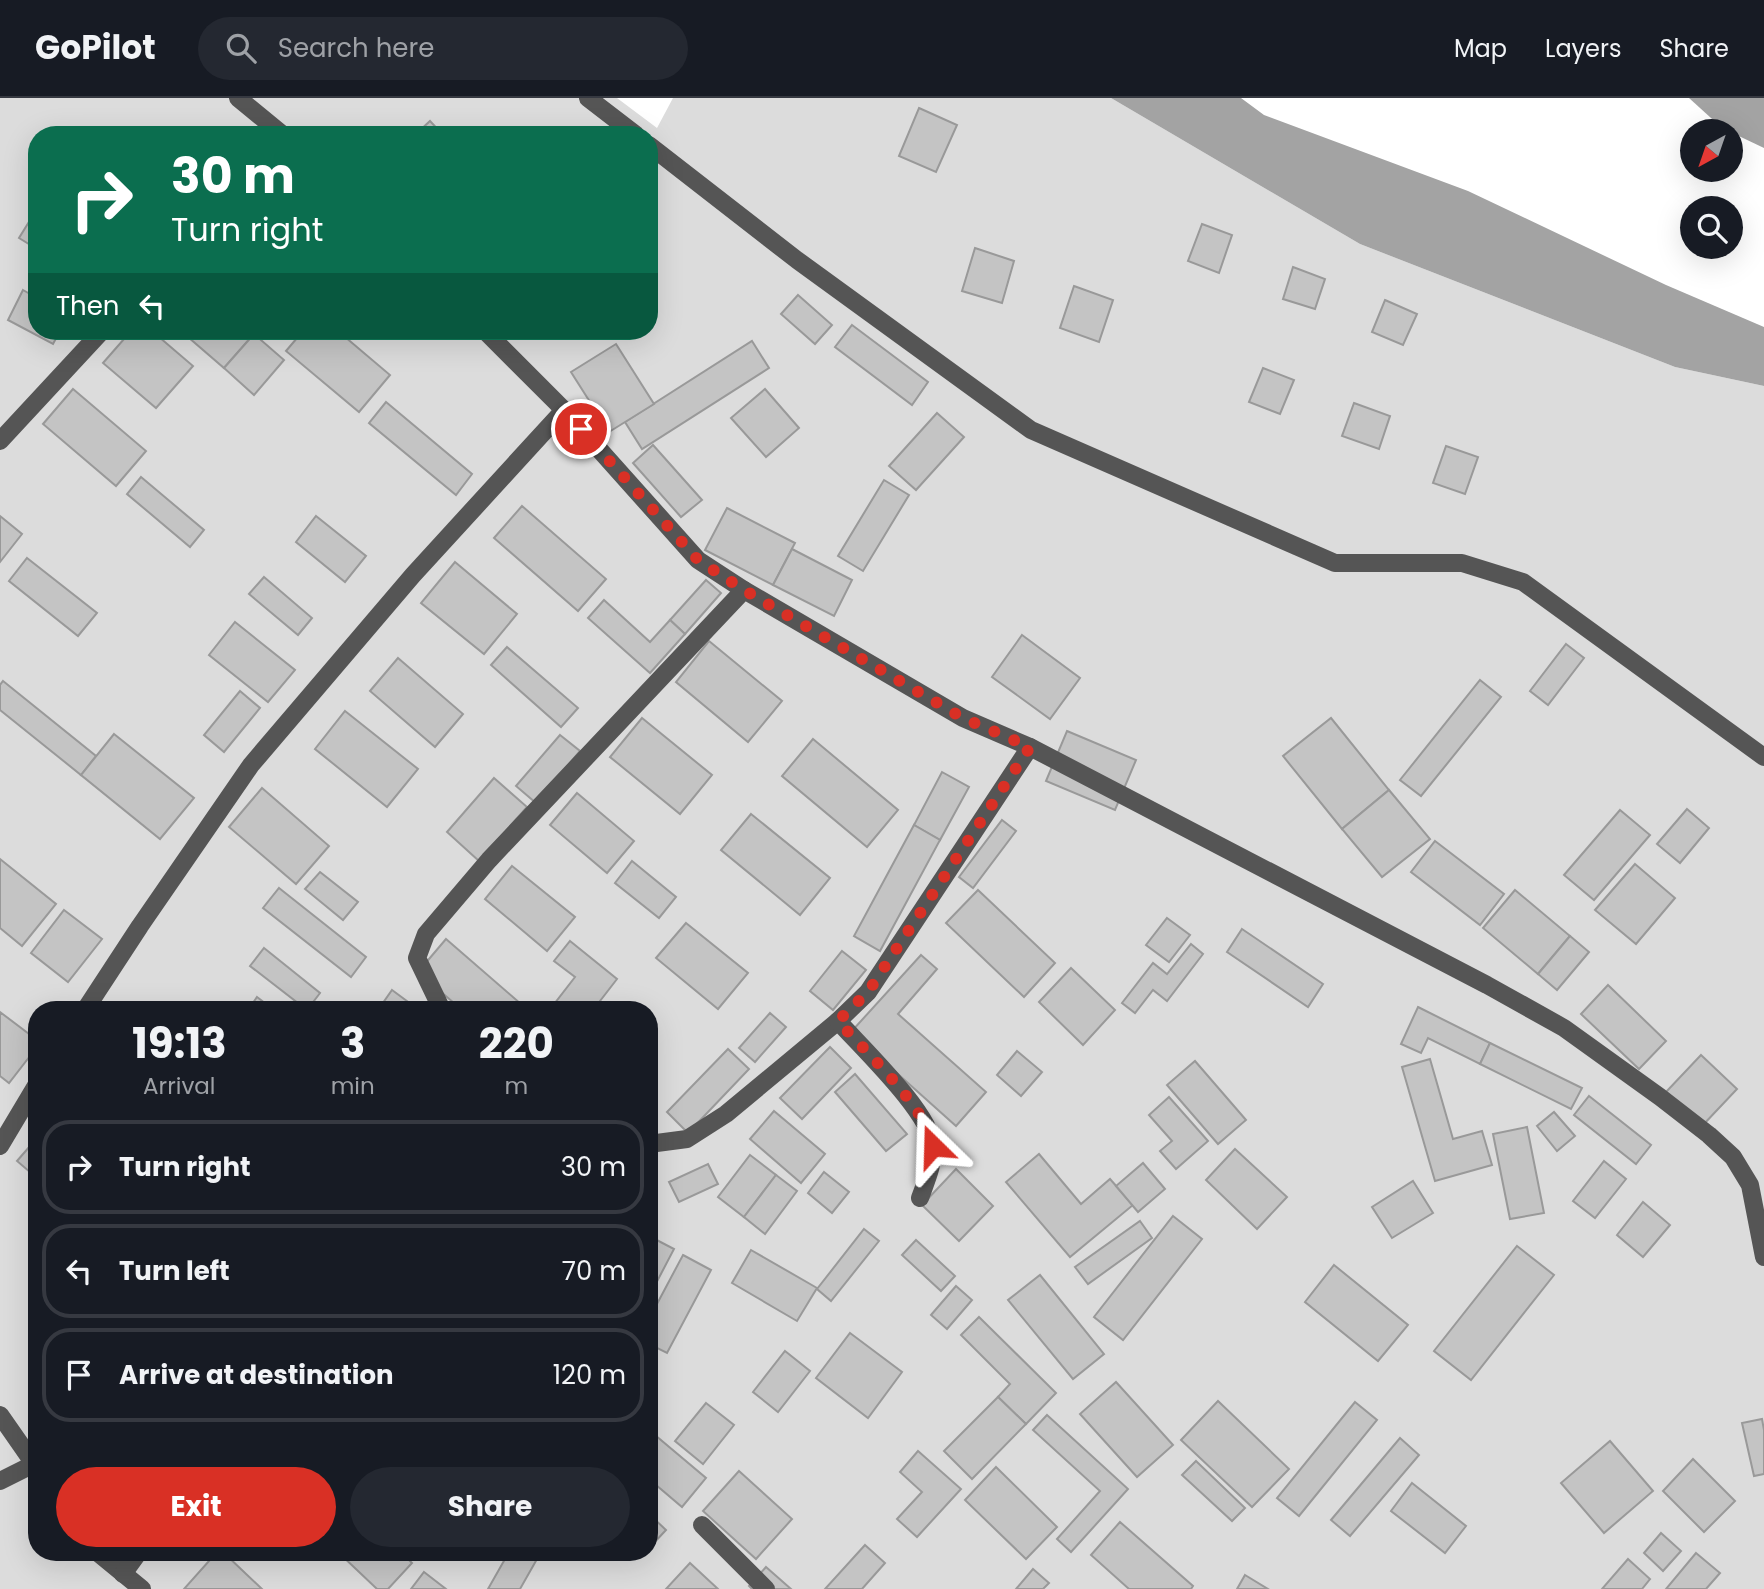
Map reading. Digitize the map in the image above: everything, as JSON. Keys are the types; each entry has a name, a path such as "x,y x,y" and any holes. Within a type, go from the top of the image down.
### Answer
{"street":[{"path":"238,98 272,126"},
{"path":"588,98 624,126"},
{"path":"658,152 797,260 1031,430 1335,563 1462,563 1523,582 1764,757"},
{"path":"0,441 94,340"},
{"path":"494,340 564,410 698,560 744,590 963,718 1030,747 1475,978 1564,1028 1661,1097 1733,1157 1750,1185 1764,1257"},
{"path":"91,1001 251,765 413,575 564,410"},
{"path":"438,1001 417,958 426,934 489,860 744,590"},
{"path":"658,1143 687,1139 726,1114 838,1021 868,992 1030,747"},
{"path":"838,1021 917,1111 931,1134 932,1167 920,1198"},
{"path":"0,1146 28,1099"},
{"path":"0,1415 28,1455"},
{"path":"0,1481 28,1469"},
{"path":"702,1525 766,1589"},
{"path":"108,1561 142,1589"},
{"path":"123,1574 132,1561"}],"shaded area":[{"path":"0,98 617,98 654,126 28,126 28,340 658,340 658,126 673,98 1111,98 1360,244 1675,367 1764,386 1764,1589 0,1589"},
{"path":"1111,98 1241,98 1264,115 1468,191 1666,285 1764,327 1764,386 1675,367 1360,244"},
{"path":"1689,98 1764,98 1764,148 1743,138 1743,119 1712,119"}],"building":[{"path":"919,108 957,125 936,172 899,156"},
{"path":"28,224 28,244 19,238"},
{"path":"1202,224 1232,235 1219,273 1188,261"},
{"path":"975,248 1014,261 1002,303 962,291"},
{"path":"1293,267 1325,279 1315,309 1283,299"},
{"path":"1074,286 1113,300 1099,342 1060,328"},
{"path":"23,290 28,293 28,331 8,320"},
{"path":"798,295 832,325 815,344 781,314"},
{"path":"1385,300 1417,314 1403,345 1372,332"},
{"path":"852,325 928,382 912,405 835,347"},
{"path":"123,340 163,340 193,366 156,408 103,363"},
{"path":"191,340 249,340 224,368"},
{"path":"249,340 261,340 284,360 254,395 224,368"},
{"path":"295,340 349,340 390,375 359,412 286,351"},
{"path":"752,341 769,368 642,449 625,422"},
{"path":"616,344 654,404 609,432 571,372"},
{"path":"1263,368 1294,380 1280,414 1249,402"},
{"path":"73,389 146,451 116,486 43,424"},
{"path":"765,389 799,428 766,457 731,418"},
{"path":"386,402 472,474 456,495 369,423"},
{"path":"1354,403 1390,416 1379,449 1342,436"},
{"path":"937,413 964,437 916,490 889,466"},
{"path":"653,445 702,500 681,517 633,463"},
{"path":"1446,446 1478,457 1465,494 1433,483"},
{"path":"141,477 204,530 190,547 127,494"},
{"path":"884,480 909,495 863,571 838,556"},
{"path":"522,506 606,579 578,611 494,538"},
{"path":"727,508 795,543 773,585 705,550"},
{"path":"0,516 22,534 0,562"},
{"path":"316,516 366,556 345,582 296,542"},
{"path":"792,549 852,580 834,616 773,585"},
{"path":"27,558 97,613 78,636 9,581"},
{"path":"455,562 517,614 484,654 421,603"},
{"path":"264,577 312,618 298,635 249,594"},
{"path":"706,580 721,593 685,634 670,620"},
{"path":"604,600 650,642 670,620 685,634 650,673 588,618"},
{"path":"235,622 295,670 268,702 209,655"},
{"path":"1022,635 1080,678 1050,719 992,677"},
{"path":"709,641 782,701 748,742 676,682"},
{"path":"1566,644 1584,658 1548,705 1530,691"},
{"path":"507,647 578,708 561,727 491,665"},
{"path":"398,658 463,714 435,747 370,691"},
{"path":"1480,680 1501,697 1421,796 1400,780"},
{"path":"3,681 96,756 81,775 0,710 0,685"},
{"path":"240,691 260,708 224,752 204,735"},
{"path":"345,711 418,769 387,807 315,749"},
{"path":"642,718 712,775 680,814 610,757"},
{"path":"1331,718 1389,790 1342,829 1283,756"},
{"path":"1067,731 1136,760 1115,810 1046,781"},
{"path":"114,734 194,798 160,839 81,775"},
{"path":"560,735 580,751 536,803 516,786"},
{"path":"813,739 898,810 867,847 782,776"},
{"path":"942,772 969,787 940,840 914,825"},
{"path":"494,778 527,807 479,861 447,832"},
{"path":"262,788 329,846 296,884 229,827"},
{"path":"1389,790 1430,839 1382,877 1342,829"},
{"path":"577,793 634,841 607,873 550,825"},
{"path":"1687,809 1709,828 1680,863 1657,844"},
{"path":"1620,810 1650,835 1594,900 1564,875"},
{"path":"751,814 830,878 800,915 721,850"},
{"path":"1002,820 1016,831 973,888 959,877"},
{"path":"914,825 940,840 880,951 854,936"},
{"path":"1435,841 1504,894 1480,925 1411,872"},
{"path":"0,859 56,904 22,946 0,928"},
{"path":"632,861 676,897 659,918 615,883"},
{"path":"1635,864 1675,898 1636,944 1595,910"},
{"path":"512,866 575,917 547,951 485,899"},
{"path":"320,872 358,902 343,920 305,889"},
{"path":"279,888 366,957 351,977 263,908"},
{"path":"978,890 1055,963 1024,997 946,923"},
{"path":"1515,890 1570,936 1538,974 1483,928"},
{"path":"64,910 102,939 68,982 31,953"},
{"path":"1167,918 1190,935 1169,962 1146,945"},
{"path":"686,923 748,973 718,1009 656,958"},
{"path":"1242,929 1323,984 1308,1007 1227,952"},
{"path":"1570,936 1589,952 1557,990 1538,974"},
{"path":"446,939 518,1001 452,1001 418,972"},
{"path":"570,941 617,979 600,1001 557,1001 575,977 554,961"},
{"path":"1191,944 1203,954 1167,1001 1153,990 1135,1013 1122,1003 1153,963 1167,974"},
{"path":"264,948 320,993 314,1001 295,1001 250,966"},
{"path":"842,951 866,970 833,1010 810,991"},
{"path":"921,955 937,969 898,1014 986,1092 956,1126 851,1032"},
{"path":"1071,968 1115,1010 1083,1045 1039,1002"},
{"path":"1608,985 1666,1041 1639,1069 1581,1014"},
{"path":"392,990 407,1001 384,1001"},
{"path":"1418,1007 1490,1043 1480,1064 1428,1038 1421,1053 1401,1044"},
{"path":"0,1012 28,1033 28,1059 9,1083 0,1076"},
{"path":"770,1013 786,1027 755,1062 739,1048"},
{"path":"1490,1043 1582,1088 1571,1109 1480,1064"},
{"path":"830,1047 851,1068 802,1119 780,1098"},
{"path":"728,1049 749,1069 688,1133 667,1112"},
{"path":"1017,1051 1042,1072 1021,1096 997,1075"},
{"path":"1701,1055 1737,1089 1702,1126 1666,1092"},
{"path":"1430,1059 1453,1139 1482,1131 1492,1165 1435,1181 1402,1067"},
{"path":"1195,1061 1246,1120 1218,1144 1167,1085"},
{"path":"855,1074 907,1134 886,1151 835,1092"},
{"path":"1589,1096 1651,1145 1636,1164 1574,1115"},
{"path":"1169,1097 1208,1141 1176,1169 1160,1151 1172,1141 1149,1115"},
{"path":"774,1111 825,1154 801,1183 750,1139"},
{"path":"1554,1112 1575,1136 1557,1151 1537,1126"},
{"path":"1527,1127 1544,1213 1510,1219 1493,1134"},
{"path":"28,1148 28,1170 17,1161"},
{"path":"1235,1149 1287,1197 1257,1229 1206,1180"},
{"path":"1039,1154 1081,1204 1110,1179 1133,1205 1070,1257 1006,1182"},
{"path":"750,1155 776,1175 744,1217 718,1197"},
{"path":"1604,1161 1626,1179 1595,1218 1573,1201"},
{"path":"1143,1163 1165,1189 1138,1212 1116,1186"},
{"path":"708,1164 718,1184 679,1202 669,1182"},
{"path":"956,1169 993,1206 959,1241 922,1205"},
{"path":"824,1172 849,1192 832,1213 808,1193"},
{"path":"776,1175 797,1191 765,1234 744,1217"},
{"path":"1413,1181 1433,1213 1392,1238 1372,1207"},
{"path":"1643,1202 1670,1225 1643,1257 1617,1235"},
{"path":"1173,1216 1202,1239 1123,1340 1094,1317"},
{"path":"1140,1221 1152,1238 1088,1284 1075,1267"},
{"path":"864,1229 879,1241 831,1301 817,1289"},
{"path":"916,1240 955,1276 941,1291 902,1255"},
{"path":"658,1241 674,1249 658,1280"},
{"path":"1517,1246 1554,1275 1471,1380 1434,1351"},
{"path":"751,1250 817,1288 797,1321 732,1283"},
{"path":"683,1255 711,1270 667,1353 658,1348 658,1302"},
{"path":"1334,1265 1408,1325 1378,1361 1305,1302"},
{"path":"1040,1275 1104,1354 1073,1379 1008,1300"},
{"path":"956,1286 972,1300 947,1329 931,1315"},
{"path":"979,1317 1056,1393 1026,1424 998,1397 1010,1384 961,1335"},
{"path":"850,1333 902,1372 868,1418 816,1378"},
{"path":"785,1351 810,1371 778,1412 753,1392"},
{"path":"1116,1382 1173,1445 1137,1477 1080,1414"},
{"path":"998,1397 1026,1424 972,1479 944,1451"},
{"path":"1218,1401 1289,1469 1252,1507 1181,1440"},
{"path":"1355,1402 1377,1420 1299,1516 1277,1498"},
{"path":"706,1403 734,1425 703,1464 675,1441"},
{"path":"1047,1415 1128,1489 1071,1552 1057,1539 1100,1491 1033,1430"},
{"path":"1762,1419 1764,1474 1754,1476 1742,1423"},
{"path":"658,1438 706,1478 682,1507 658,1487"},
{"path":"1400,1438 1419,1455 1350,1536 1331,1520"},
{"path":"1610,1441 1653,1491 1604,1533 1561,1483"},
{"path":"918,1451 961,1489 917,1537 897,1519 922,1492 900,1472"},
{"path":"1693,1459 1735,1501 1704,1532 1663,1491"},
{"path":"1196,1461 1245,1508 1232,1521 1182,1475"},
{"path":"996,1467 1057,1527 1026,1559 965,1500"},
{"path":"739,1471 792,1519 756,1559 703,1511"},
{"path":"1412,1483 1466,1526 1445,1553 1391,1511"},
{"path":"658,1522 666,1530 658,1539"},
{"path":"1120,1522 1193,1586 1191,1589 1129,1589 1091,1555"},
{"path":"1661,1533 1681,1551 1663,1571 1644,1553"},
{"path":"865,1545 885,1563 862,1589 825,1589"},
{"path":"1696,1553 1720,1573 1706,1589 1666,1589"},
{"path":"1628,1559 1650,1579 1642,1589 1602,1589"},
{"path":"209,1561 232,1561 262,1589 184,1589"},
{"path":"347,1561 412,1563 388,1589 377,1589"},
{"path":"504,1561 536,1561 520,1589 488,1589"},
{"path":"690,1563 718,1589 666,1589"},
{"path":"766,1567 791,1589 752,1589 749,1586"},
{"path":"1033,1569 1049,1583 1043,1589 1016,1589"},
{"path":"424,1572 446,1589 411,1589"},
{"path":"1245,1575 1268,1589 1237,1589"}],"route":[{"path":"581,429 698,560 744,590 963,718 1030,747 868,992 838,1021 925,1121 933,1146"}]}
